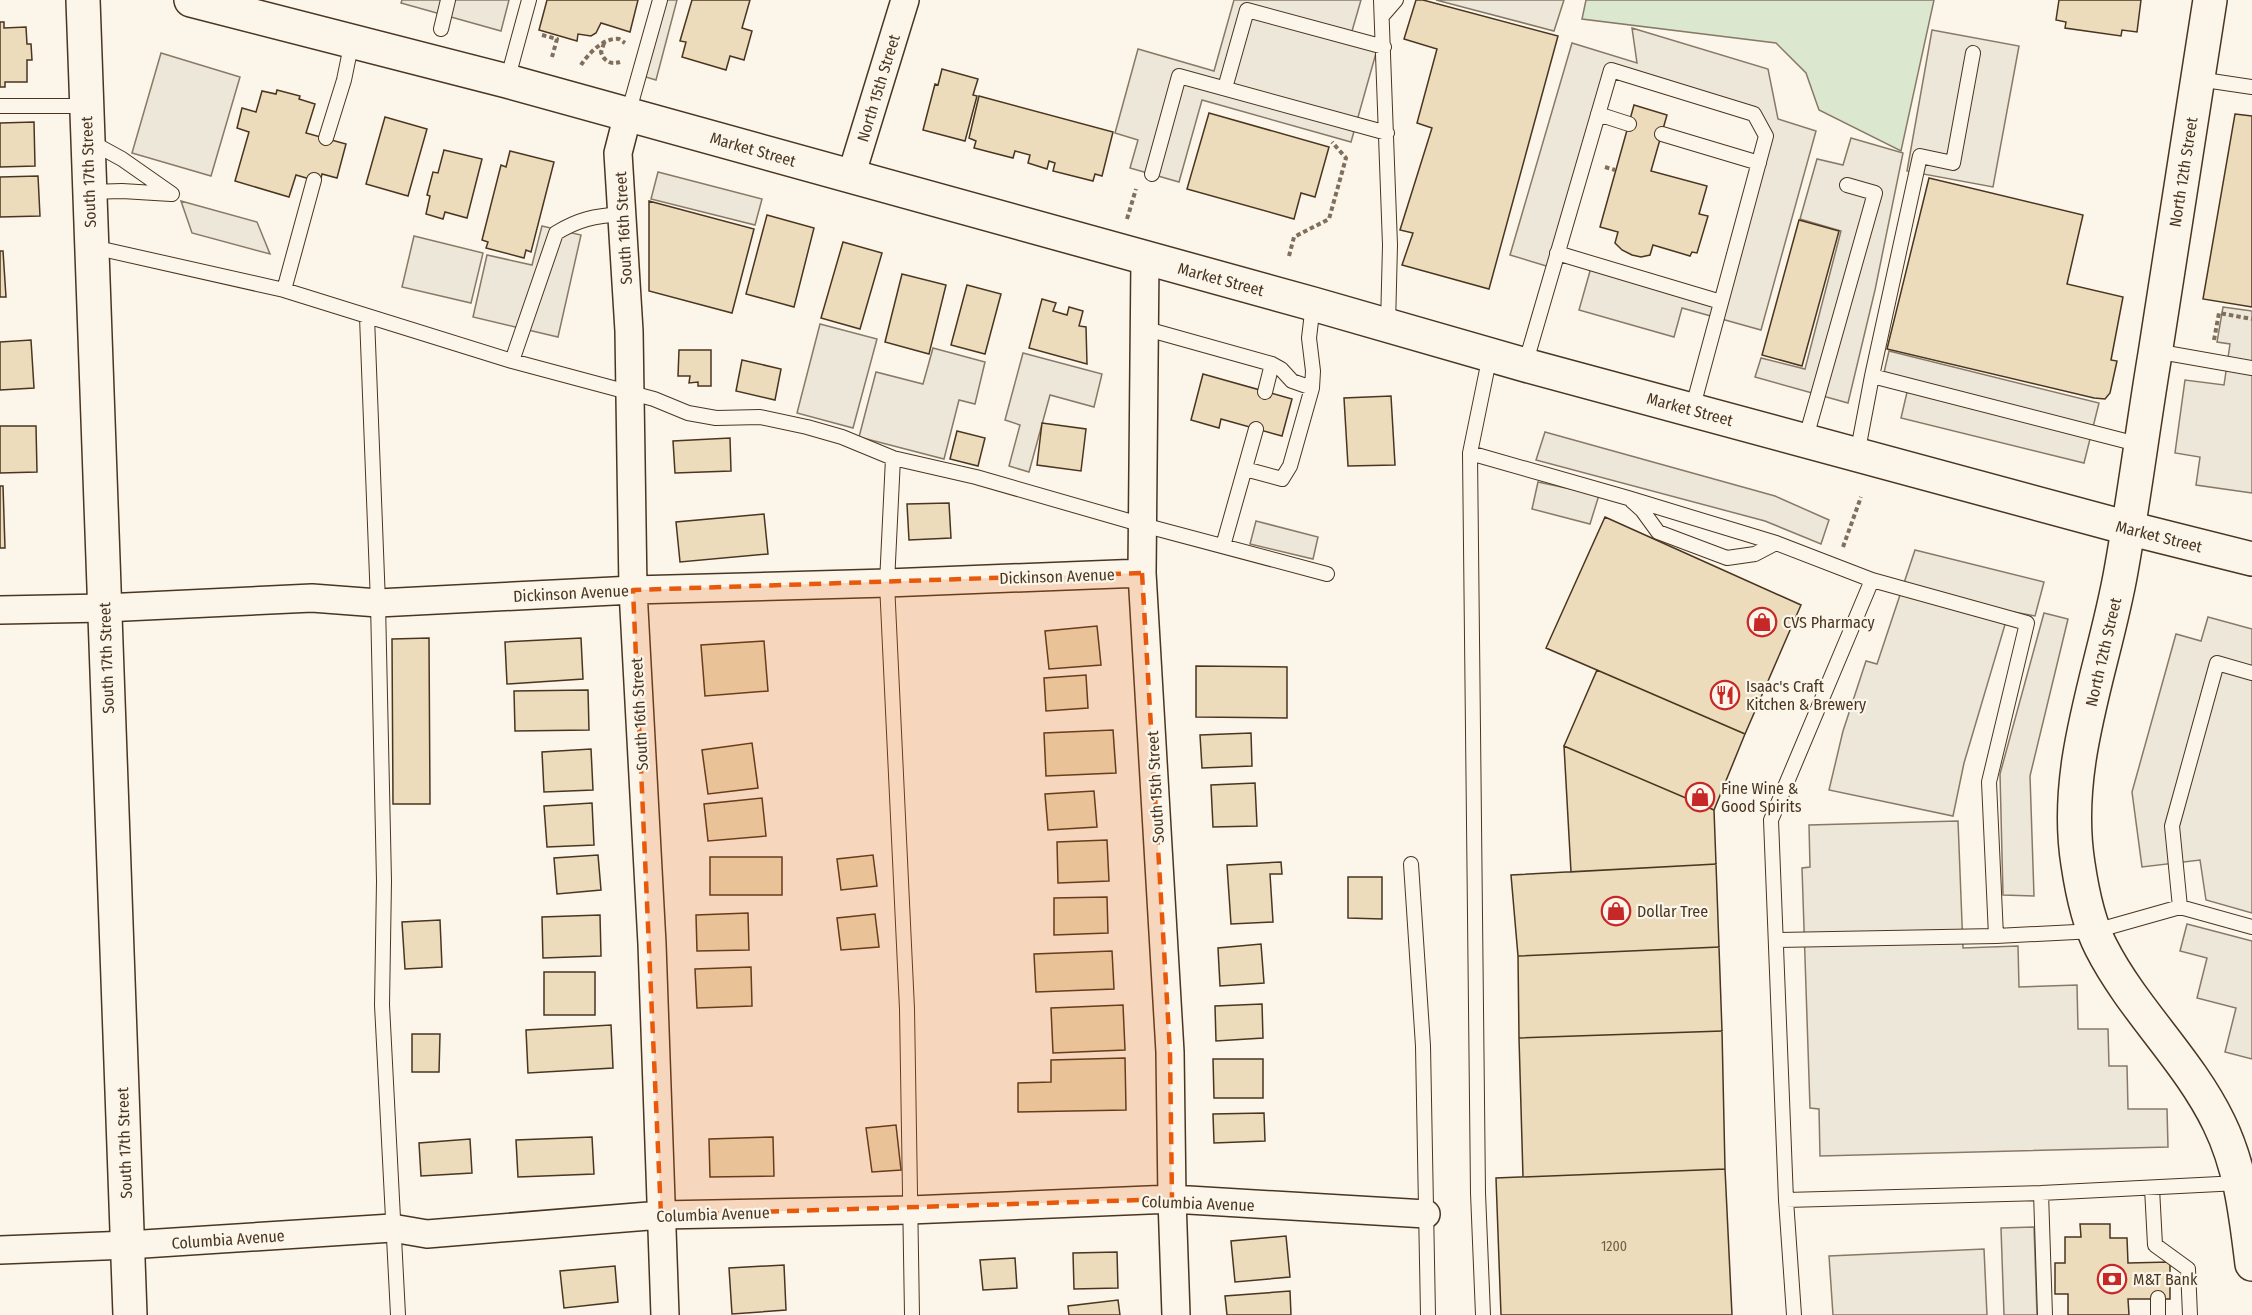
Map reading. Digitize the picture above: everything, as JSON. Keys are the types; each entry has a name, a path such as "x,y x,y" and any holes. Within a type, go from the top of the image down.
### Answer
{"main road":[{"name":"South 17th Street","path":"83,0 130,1315"},
{"name":"Market Street","path":"191,0 271,15 352,41 628,114 1525,365 2128,528 2252,559"},
{"name":"North 12th Street","path":"2210,0 2121,573 2074,789 2073,815 2078,864 2088,914 2100,946 2129,991 2192,1077 2218,1120 2232,1153 2240,1183 2252,1264"}],"street":[{"name":"North 15th Street","path":"851,177 905,0"},
{"name":"South 16th Street","path":"628,114 618,153 631,392 633,590 652,944 665,1315"},
{"name":"South 15th Street","path":"1145,259 1142,573 1170,1052 1176,1315"},
{"name":"Dickinson Avenue","path":"0,610 104,608 312,598 378,603 633,590 1142,573"},
{"name":"Columbia Avenue","path":"0,1250 128,1245 392,1228 427,1234 661,1215 910,1210 1172,1199 1426,1214"}],"lane":[{"path":"441,29 448,0"},
{"path":"507,81 529,0"},
{"path":"628,114 660,0"},
{"path":"1381,0 1390,245 1388,325"},
{"path":"1383,15 1396,0"},
{"path":"1225,88 1247,10 1384,47"},
{"path":"326,138 344,80 352,41"},
{"path":"1857,455 1920,156 1953,163 1973,53"},
{"path":"1525,365 1611,70 1754,114 1766,136 1692,410"},
{"path":"1152,174 1179,76 1386,133"},
{"path":"2198,80 2252,87"},
{"path":"0,106 86,106"},
{"path":"1598,114 1629,124"},
{"path":"1662,134 1758,163"},
{"path":"87,139 122,159 172,194 123,191 89,192"},
{"path":"284,290 314,180"},
{"path":"1805,441 1875,193 1847,185"},
{"path":"512,361 556,233 571,224 593,216 621,214"},
{"path":"91,246 284,290 512,361 631,392 688,413 716,418 760,417 807,428 842,437 893,458 976,477 1327,574"},
{"path":"1557,253 1721,303"},
{"path":"1245,469 1282,479 1287,474 1312,388 1313,371 1309,338 1313,304"},
{"path":"367,317 378,603 384,881 382,1005 398,1315"},
{"path":"1143,328 1272,364 1281,369 1292,381 1312,388"},
{"path":"2155,351 2252,368"},
{"path":"1482,1315 1478,1193 1470,453 1490,355"},
{"path":"1265,392 1272,364"},
{"path":"1872,376 2141,445"},
{"path":"1223,546 1256,429"},
{"path":"1470,453 1776,543 1872,580 2027,623 1989,782 1996,936"},
{"path":"893,458 887,583 907,1009 912,1315"},
{"path":"1628,498 1642,510 1659,532 1727,558 1745,557 1776,543"},
{"path":"1794,1315 1786,1200 1771,820 1872,580"},
{"path":"2180,907 2172,826 2217,663 2252,673"},
{"path":"1411,864 1423,1046 1428,1315"},
{"path":"1776,940 1996,936 2095,931 2180,907 2252,927"},
{"path":"1786,1200 2042,1193 2240,1183"},
{"path":"2152,1188 2156,1263"},
{"path":"2042,1193 2045,1315"},
{"path":"2155,1245 2188,1269 2190,1315"},
{"path":"2158,1298 2158,1315"}],"path":[{"path":"533,32 557,39 552,57"},
{"path":"581,65 588,55 614,38 627,46"},
{"path":"604,44 601,52 606,61 617,63 626,56"},
{"path":"1288,256 1294,237 1329,219 1346,158 1330,140 1331,136"},
{"path":"1605,167 1616,170"},
{"path":"1126,225 1137,182"},
{"path":"2214,344 2219,314 2252,319"},
{"path":"1842,551 1861,497"}],"highlighted area":[{"path":"1142,573 1170,1052 1172,1199 661,1215 633,590"}],"green space":[{"path":"1586,0 1934,0 1901,151 1819,110 1806,73 1776,43 1582,19"}],"shaded area":[{"path":"402,0 509,0 501,31 401,3"},
{"path":"659,0 677,0 656,80 639,75"},
{"path":"1234,0 1361,0 1350,38 1378,46 1351,142 1202,100 1179,182 1130,168 1138,140 1115,133 1138,49 1214,71"},
{"path":"1436,0 1564,0 1554,31"},
{"path":"1632,28 1768,69 1778,119 1816,131 1761,330 1682,308 1674,337 1579,310 1592,264 1721,300 1767,137 1752,116 1612,74 1553,268 1510,255 1572,43 1637,63"},
{"path":"1932,30 2019,46 1993,187 1907,171"},
{"path":"161,53 240,77 211,176 132,153"},
{"path":"1851,138 1903,153 1875,290 1848,403 1755,377 1761,358 1805,369 1841,231 1800,219 1817,159 1843,165"},
{"path":"658,172 762,199 755,225 651,199"},
{"path":"181,201 257,222 270,254 192,233"},
{"path":"542,226 581,235 558,337 473,317 487,255 532,265"},
{"path":"414,236 483,253 471,303 402,287"},
{"path":"2223,307 2252,311 2252,493 2196,485 2200,457 2175,453 2185,380 2224,385 2230,344 2217,342"},
{"path":"820,324 877,339 853,428 797,413"},
{"path":"933,348 985,362 975,404 959,400 944,459 859,437 876,372 923,384"},
{"path":"1889,351 2099,403 2084,463 1901,418 1908,388 1882,381"},
{"path":"1023,353 1102,374 1094,407 1050,395 1029,472 1009,466 1020,425 1005,420"},
{"path":"1545,432 1775,496 1829,520 1821,544 1765,521 1536,460"},
{"path":"1538,482 1599,495 1590,524 1532,509"},
{"path":"1256,521 1318,537 1313,559 1250,544"},
{"path":"1915,550 2044,582 2035,616 2009,611 1964,763 1953,816 1829,790 1843,731 1866,661 1877,664"},
{"path":"2044,613 2068,619 2030,776 2034,896 2003,895 2000,774"},
{"path":"2208,617 2252,629 2252,913 2206,900 2200,860 2142,867 2132,792 2176,634 2201,641"},
{"path":"1958,821 1963,948 2018,946 2019,987 2077,985 2078,1029 2108,1029 2109,1066 2127,1066 2128,1109 2167,1109 2168,1147 1820,1156 1819,1109 1810,1108 1802,868 1810,867 1809,825"},
{"path":"2187,924 2252,941 2252,1059 2225,1052 2236,1008 2197,998 2207,958 2180,951"},
{"path":"2034,1227 2037,1315 2004,1315 2001,1228"},
{"path":"1984,1249 1987,1315 1833,1315 1829,1256"}],"building":[{"path":"547,0 638,0 630,32 601,23 596,33 591,36 578,34 577,41 539,30"},
{"path":"692,0 750,0 742,28 752,31 744,60 730,56 726,70 682,57 686,42 680,41"},
{"path":"1416,0 1558,36 1489,289 1402,265 1413,233 1400,230 1432,128 1417,123 1437,49 1404,39"},
{"path":"2059,0 2141,0 2137,32 2122,30 2121,36 2065,28 2066,22 2056,20"},
{"path":"0,22 4,22 4,28 26,27 27,44 31,44 32,60 27,60 27,82 5,82 5,87 0,87"},
{"path":"942,69 978,79 973,95 977,96 965,141 923,130 935,84 938,85"},
{"path":"277,90 300,96 299,99 315,104 306,133 346,144 337,178 322,174 320,182 296,175 289,197 235,181 249,132 237,128 242,108 256,112 262,91 276,94"},
{"path":"979,96 1113,132 1102,176 1095,174 1093,181 1053,171 1055,163 1049,161 1047,169 1028,163 1030,155 1015,151 1013,158 974,148 976,141 969,138"},
{"path":"1634,105 1667,115 1651,171 1707,186 1699,214 1708,216 1697,253 1692,252 1690,256 1653,245 1650,255 1641,257 1632,255 1615,243 1618,232 1600,227"},
{"path":"1209,113 1329,147 1315,197 1301,193 1294,219 1187,189"},
{"path":"2235,114 2252,116 2252,307 2203,299"},
{"path":"385,117 427,129 408,196 366,184"},
{"path":"34,122 35,166 0,167 0,123"},
{"path":"444,150 482,159 467,218 445,212 443,219 426,214 430,196 427,195 433,172 438,173"},
{"path":"510,151 554,162 531,252 526,250 524,258 486,248 488,242 482,240 501,165 506,167"},
{"path":"38,176 40,216 0,217 0,177"},
{"path":"1929,178 2083,215 2067,284 2123,297 2111,360 2117,361 2110,393 2105,399 1887,349"},
{"path":"649,201 754,229 732,313 649,291"},
{"path":"767,215 814,228 794,307 746,294"},
{"path":"1799,220 1839,231 1802,366 1762,355"},
{"path":"843,242 882,253 860,329 821,318"},
{"path":"0,251 3,251 6,297 0,297"},
{"path":"902,274 946,285 929,354 885,342"},
{"path":"967,285 1001,294 985,354 951,345"},
{"path":"1042,299 1056,303 1053,311 1067,315 1069,307 1083,311 1079,326 1086,327 1087,364 1029,348"},
{"path":"31,340 34,388 0,390 0,342"},
{"path":"679,350 711,350 711,386 698,386 698,382 689,383 690,376 678,376"},
{"path":"742,360 781,369 775,400 736,391"},
{"path":"1203,374 1292,399 1282,436 1221,419 1219,428 1191,420"},
{"path":"1391,396 1395,465 1348,466 1344,398"},
{"path":"1042,423 1086,429 1081,471 1037,465"},
{"path":"0,426 36,426 37,472 0,473"},
{"path":"957,431 985,438 978,466 950,459"},
{"path":"730,438 731,471 675,473 673,441"},
{"path":"0,486 3,486 5,548 0,548"},
{"path":"949,503 951,538 909,540 907,504"},
{"path":"764,514 768,554 680,562 676,522"},
{"path":"1605,517 1801,605 1745,734 1546,648"},
{"path":"1097,626 1101,665 1049,669 1045,631"},
{"path":"429,638 430,804 393,804 392,639"},
{"path":"581,638 583,679 507,684 505,642"},
{"path":"764,641 768,691 705,696 701,645"},
{"path":"1196,666 1287,667 1287,718 1196,717"},
{"path":"1597,670 1745,734 1714,810 1564,746"},
{"path":"1086,675 1088,708 1046,711 1044,678"},
{"path":"588,690 589,730 515,731 514,691"},
{"path":"1113,730 1116,773 1046,776 1044,733"},
{"path":"1251,733 1252,766 1202,768 1200,735"},
{"path":"752,743 758,788 708,794 702,750"},
{"path":"1564,746 1714,810 1716,864 1571,872"},
{"path":"591,749 593,790 544,792 542,752"},
{"path":"1255,783 1257,826 1213,827 1211,785"},
{"path":"1094,791 1097,827 1048,830 1045,794"},
{"path":"762,798 766,836 708,841 704,804"},
{"path":"592,803 594,845 547,847 544,806"},
{"path":"1107,840 1109,881 1058,883 1057,842"},
{"path":"598,855 601,890 557,894 554,858"},
{"path":"873,855 877,886 841,890 837,859"},
{"path":"710,857 782,857 782,895 710,895"},
{"path":"1281,862 1282,874 1270,874 1273,922 1231,924 1227,865"},
{"name":"Dollar Tree","path":"1716,864 1719,947 1518,956 1511,875"},
{"path":"1348,877 1382,877 1382,919 1348,918"},
{"path":"1107,897 1108,933 1054,935 1054,898"},
{"path":"748,913 749,950 697,951 696,915"},
{"path":"875,914 879,947 841,950 837,918"},
{"path":"600,915 601,956 543,958 542,917"},
{"path":"440,920 442,967 405,969 402,922"},
{"path":"1261,944 1264,983 1220,986 1218,948"},
{"path":"1719,947 1722,1031 1519,1038 1518,956"},
{"path":"1112,951 1114,989 1036,992 1034,954"},
{"path":"751,967 752,1006 697,1008 695,969"},
{"path":"544,972 595,972 595,1015 544,1015"},
{"path":"1262,1004 1263,1038 1216,1041 1215,1006"},
{"path":"1123,1005 1125,1050 1053,1053 1051,1008"},
{"path":"611,1025 613,1068 528,1073 526,1030"},
{"path":"1722,1031 1725,1169 1523,1177 1519,1038"},
{"path":"412,1034 440,1034 439,1072 412,1072"},
{"path":"1125,1058 1126,1110 1018,1112 1018,1083 1051,1082 1051,1060"},
{"path":"1213,1059 1263,1059 1263,1098 1214,1098"},
{"path":"1264,1113 1265,1141 1214,1143 1213,1114"},
{"path":"896,1125 901,1170 872,1172 866,1128"},
{"path":"592,1137 594,1174 518,1177 516,1140"},
{"path":"773,1137 774,1176 710,1177 709,1139"},
{"path":"470,1139 472,1173 421,1176 419,1143"},
{"path":"1725,1169 1732,1315 1501,1315 1496,1178"},
{"name":"M&T Bank","path":"2080,1224 2110,1224 2110,1238 2127,1238 2128,1263 2170,1262 2170,1299 2128,1299 2129,1315 2068,1315 2068,1294 2055,1294 2055,1263 2065,1263 2065,1237 2081,1237"},
{"path":"1286,1236 1290,1277 1235,1282 1231,1241"},
{"path":"1117,1252 1118,1288 1074,1289 1073,1253"},
{"path":"1015,1258 1017,1288 983,1290 980,1260"},
{"path":"784,1265 786,1310 732,1314 729,1268"},
{"path":"615,1266 618,1302 564,1308 560,1271"},
{"path":"1290,1291 1291,1315 1227,1315 1225,1296"},
{"path":"1118,1300 1120,1315 1069,1315 1068,1306"}],"place":[{"name":"CVS Pharmacy","path":"1762,622"},
{"name":"Isaac's Craft Kitchen & Brewery","path":"1725,695"},
{"name":"Fine Wine & Good Spirits","path":"1700,797"},
{"name":"Dollar Tree","path":"1616,911"},
{"name":"M&T Bank","path":"2112,1279"}]}
